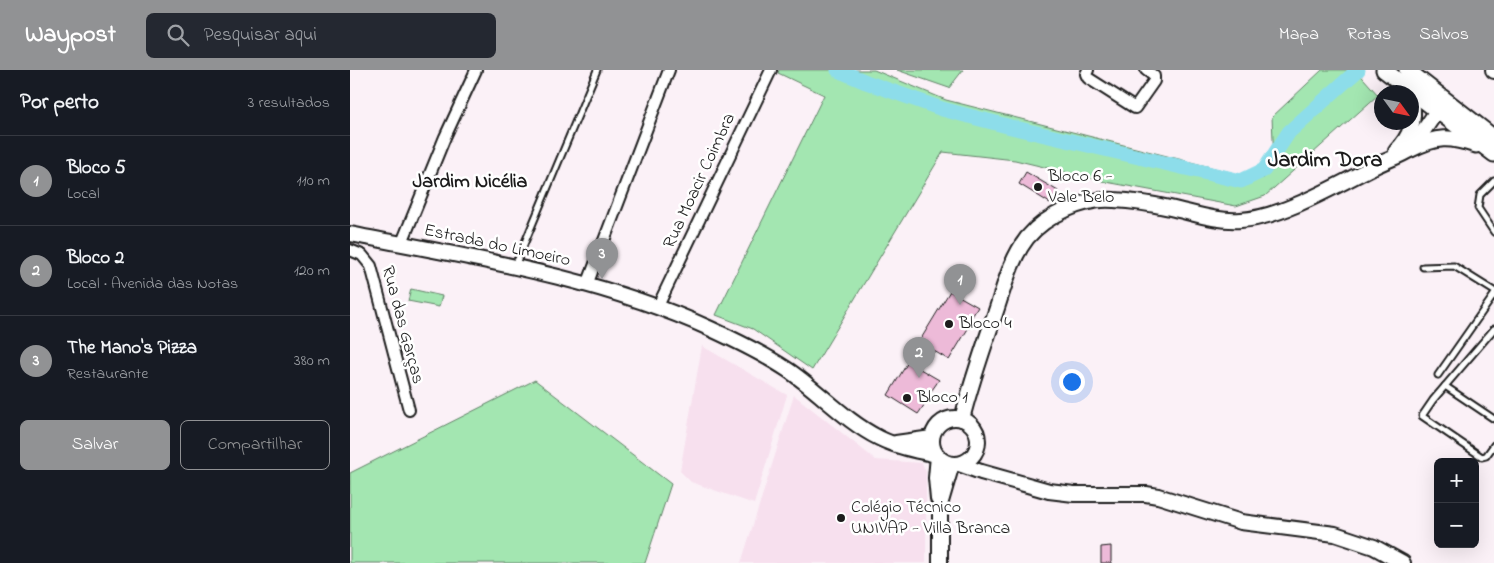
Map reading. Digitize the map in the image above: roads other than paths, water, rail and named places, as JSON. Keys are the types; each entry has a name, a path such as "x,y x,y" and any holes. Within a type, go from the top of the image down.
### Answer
{"main road":[{"path":"1384,70 1400,85"},
{"path":"1407,70 1440,104 1492,147"},
{"path":"1419,97 1440,104"},
{"path":"1411,149 1440,104"},
{"path":"1387,160 1404,142 1410,130"},
{"path":"962,418 984,346 1014,262 1028,237 1056,215 1079,204 1108,199 1149,204 1226,220 1256,218 1298,204 1432,140 1451,138 1492,147"},
{"name":"Estrada do Limoeiro","path":"350,234 515,266 658,306 772,360 803,381 855,424 881,439 912,450 937,456"},
{"path":"940,563 940,505 936,489 937,456 932,438 934,432 942,422 955,418 962,418 972,424 985,463 992,471 1002,477"},
{"name":"Estrada do Limoeiro","path":"895,443 932,438"},
{"path":"940,505 956,464 971,457 978,445"},
{"path":"937,456 945,461 981,472 1056,492 1152,495 1241,522 1336,534 1369,545 1403,563"}],"street":[{"path":"402,245 445,137 476,70"},
{"path":"587,285 669,70"},
{"name":"Rua Moacir Coimbra","path":"658,306 771,70"},
{"path":"1088,70 1086,74 1088,78 1135,108 1154,81 1154,76 1147,70"},
{"name":"Rua das Garças","path":"354,251 367,260 370,266 409,410"}],"lane":[{"path":"515,266 597,70"},
{"path":"1494,181 1480,195 1478,208 1494,232"},
{"path":"1423,267 1454,266 1494,291"},
{"path":"1438,375 1494,295"},
{"path":"1494,329 1422,414 1423,418 1482,457 1486,456 1494,445"},
{"path":"1445,386 1494,420"}],"waterway":[{"path":"838,70 942,109 1241,181 1264,170 1289,132 1358,70"}],"place":[{"name":"Bloco 6 - Vale Belo","path":"1038,187"},
{"name":"The Mano's Pizza","path":"602,279"},
{"name":"Bloco 5","path":"960,305"},
{"name":"Bloco 4","path":"949,324"},
{"name":"Bloco 2","path":"919,378"},
{"name":"Bloco 1","path":"907,398"},
{"name":"Colégio Técnico UNIVAP - Villa Branca","path":"841,518"}],"district":[{"name":"Jardim Dora","path":"1325,161"},
{"name":"Jardim Nicélia","path":"470,182"}]}
